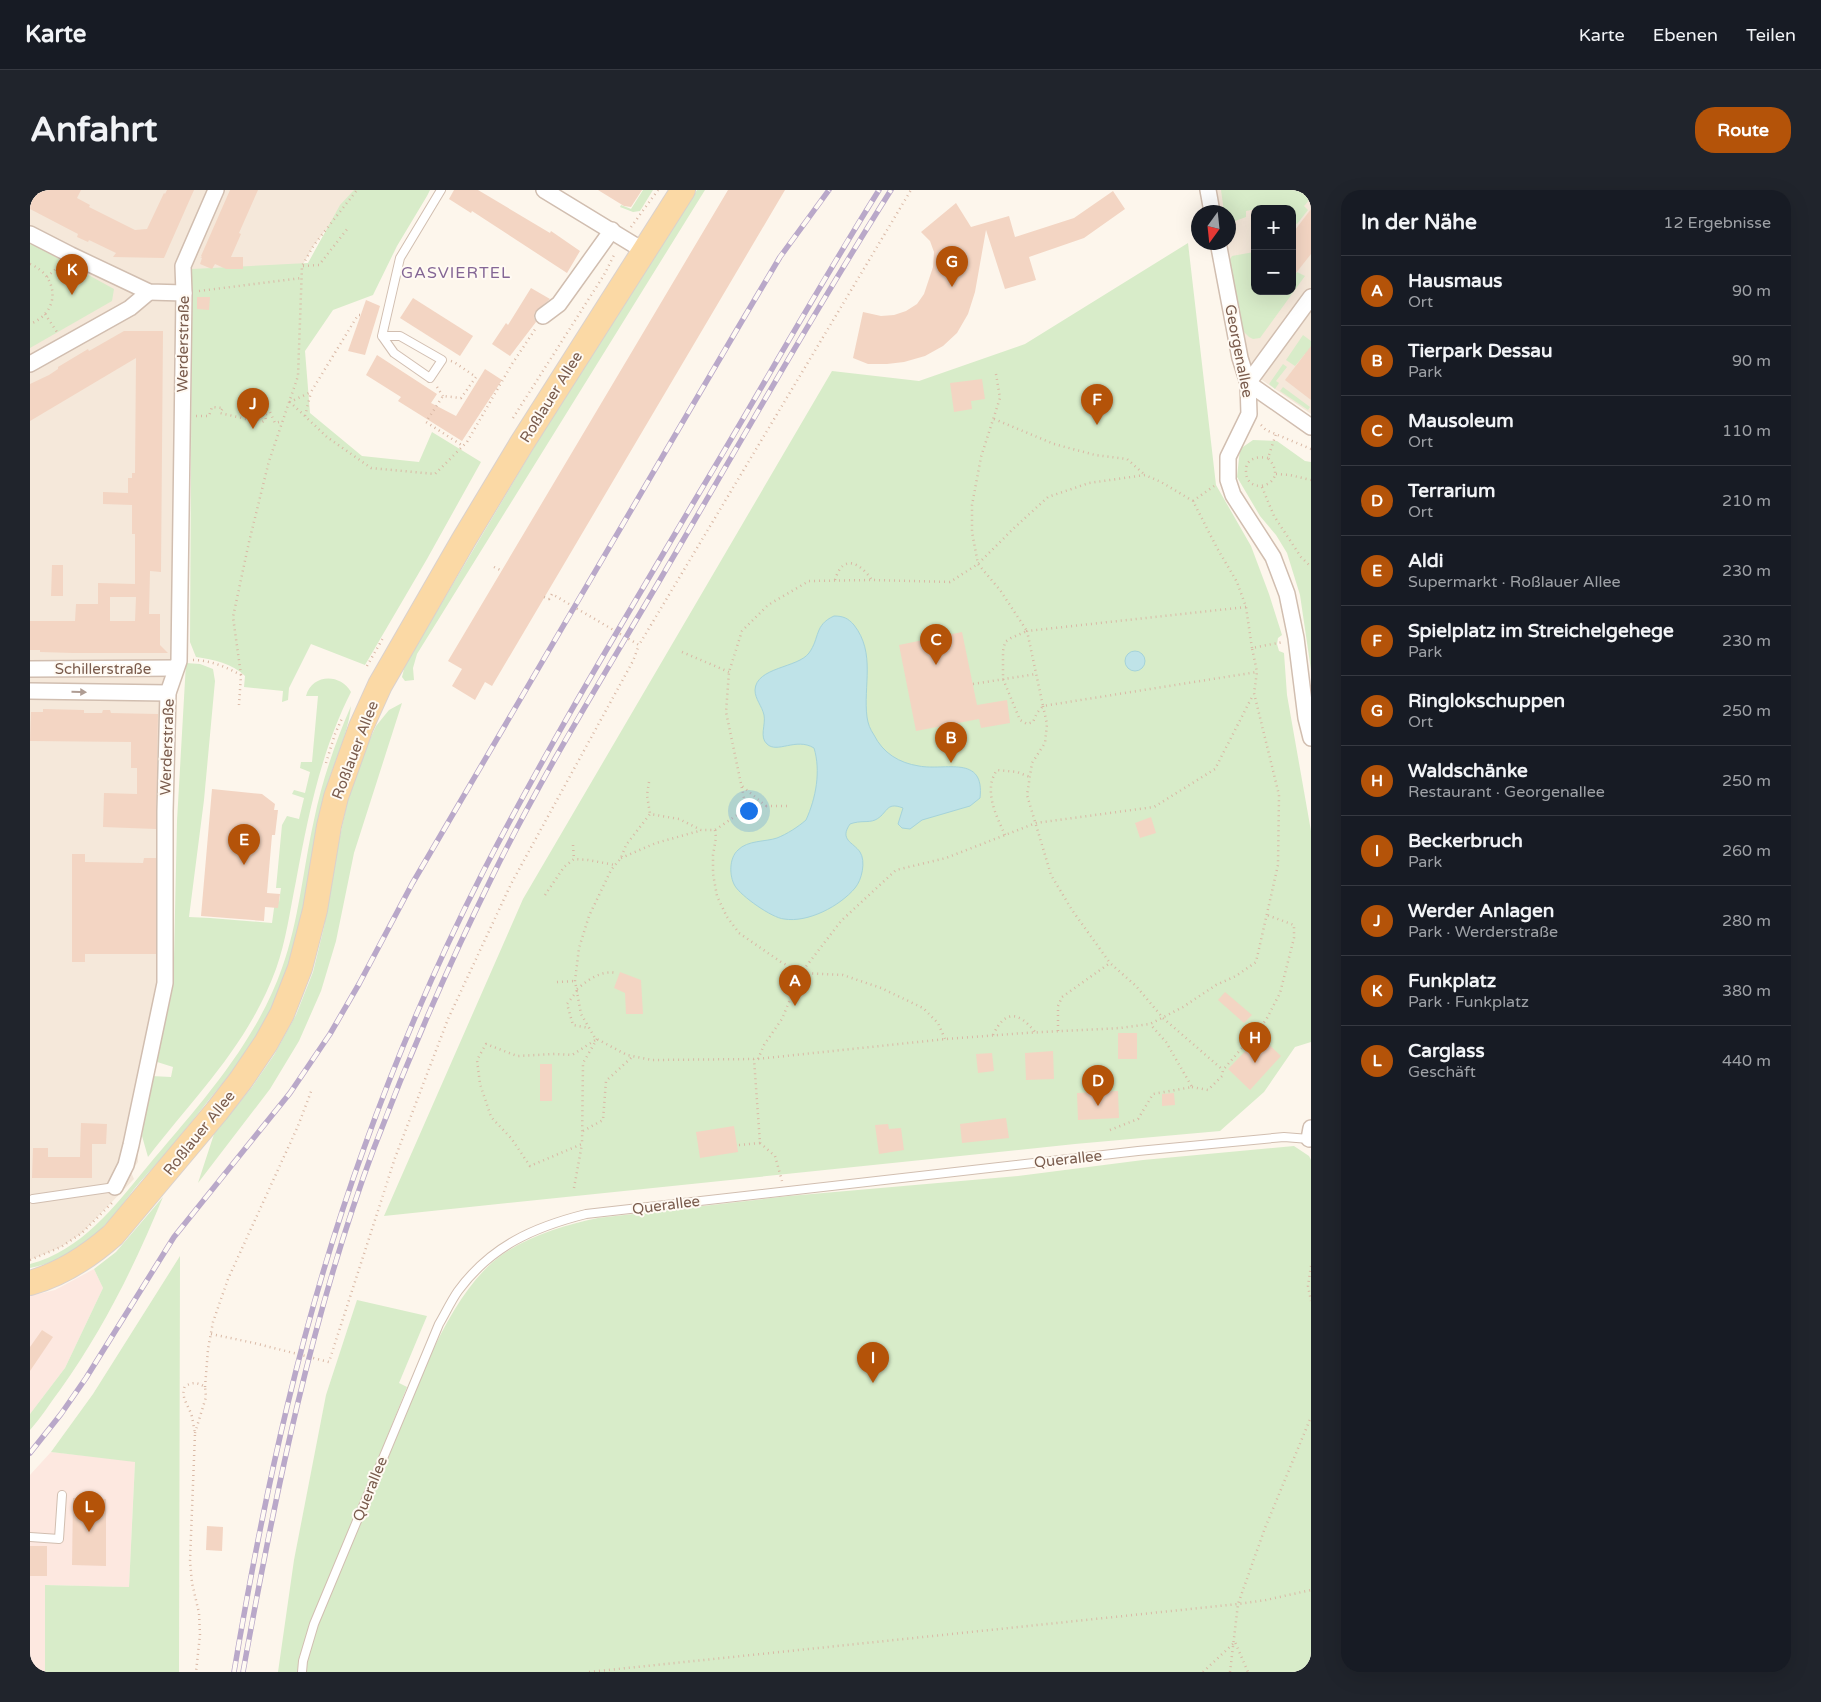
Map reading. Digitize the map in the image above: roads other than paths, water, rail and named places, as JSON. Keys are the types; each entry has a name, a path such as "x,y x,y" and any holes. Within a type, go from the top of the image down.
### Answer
{"main road":[{"name":"Roßlauer Allee","path":"30,1283 63,1271 98,1248 113,1235 217,1111 266,1043 282,1014 300,968 315,910 329,826 336,797 361,727 380,685 507,468 683,190"}],"street":[{"name":"Werderstraße","path":"115,1193 126,1165 165,983 165,811 168,693 178,664 183,266 216,190"},
{"path":"544,190 644,251"},
{"path":"1208,190 1211,205"},
{"path":"543,316 559,304 612,230"},
{"path":"30,234 149,292 184,293"},
{"name":"Georgenallee","path":"1220,250 1240,358 1248,383 1249,414 1228,457 1228,480 1232,495 1273,557 1287,594 1296,638 1306,718 1311,738"},
{"path":"30,364 130,308 149,292"},
{"path":"1311,297 1248,383 1311,426"},
{"name":"Schillerstraße","path":"30,669 178,664"},
{"name":"Schillerstraße","path":"30,691 168,693"}],"lane":[{"path":"382,336 400,336 442,360 430,378 394,353 382,336 400,258 441,190"},
{"name":"Querallee","path":"302,1672 303,1661 314,1624 439,1324 458,1292 475,1272 496,1251 520,1237 554,1222 586,1214 1148,1150 1284,1137 1310,1137"},
{"path":"33,1199 115,1193"},
{"path":"30,1537 60,1539 62,1495"}],"water":[{"path":"834,616 843,617 850,621 861,636 867,658 867,720 871,731 882,747 898,760 912,765 961,767 970,770 976,775 980,784 980,798 970,806 922,820 910,829 902,828 898,824 903,808 897,806 890,807 875,820 850,824 846,837 860,852 863,860 860,880 855,888 841,901 823,912 793,920 784,919 765,911 738,890 733,882 731,867 735,853 742,847 747,844 777,838 806,820 816,784 816,757 814,748 807,745 771,747 767,744 763,738 764,715 755,690 757,682 762,677 804,658 809,653 823,623"},
{"path":"1135,651 1142,654 1145,661 1142,668 1135,671 1128,668 1125,661 1128,654"}],"railway":[{"path":"30,1453 61,1414 86,1378 174,1237 290,1093 330,1034 412,884 739,326 780,257 829,190"},
{"path":"234,1672 272,1473 287,1407 322,1277 364,1148 419,1007 484,870 560,730 879,190"},
{"path":"243,1672 282,1473 313,1341 331,1276 374,1148 430,1011 492,877 552,764 803,334 891,190"}],"place":[{"name":"Ringlokschuppen","path":"952,287"},
{"name":"Funkplatz","path":"72,295"},
{"name":"Spielplatz im Streichelgehege","path":"1097,425"},
{"name":"Werder Anlagen","path":"253,429"},
{"name":"Mausoleum","path":"936,665"},
{"name":"Tierpark Dessau","path":"951,763"},
{"name":"Aldi","path":"244,865"},
{"name":"Hausmaus","path":"795,1006"},
{"name":"Waldschänke","path":"1255,1063"},
{"name":"Terrarium","path":"1098,1106"},
{"name":"Beckerbruch","path":"873,1383"},
{"name":"Carglass","path":"89,1532"}],"district":[{"name":"GASVIERTEL","path":"456,273"}]}
